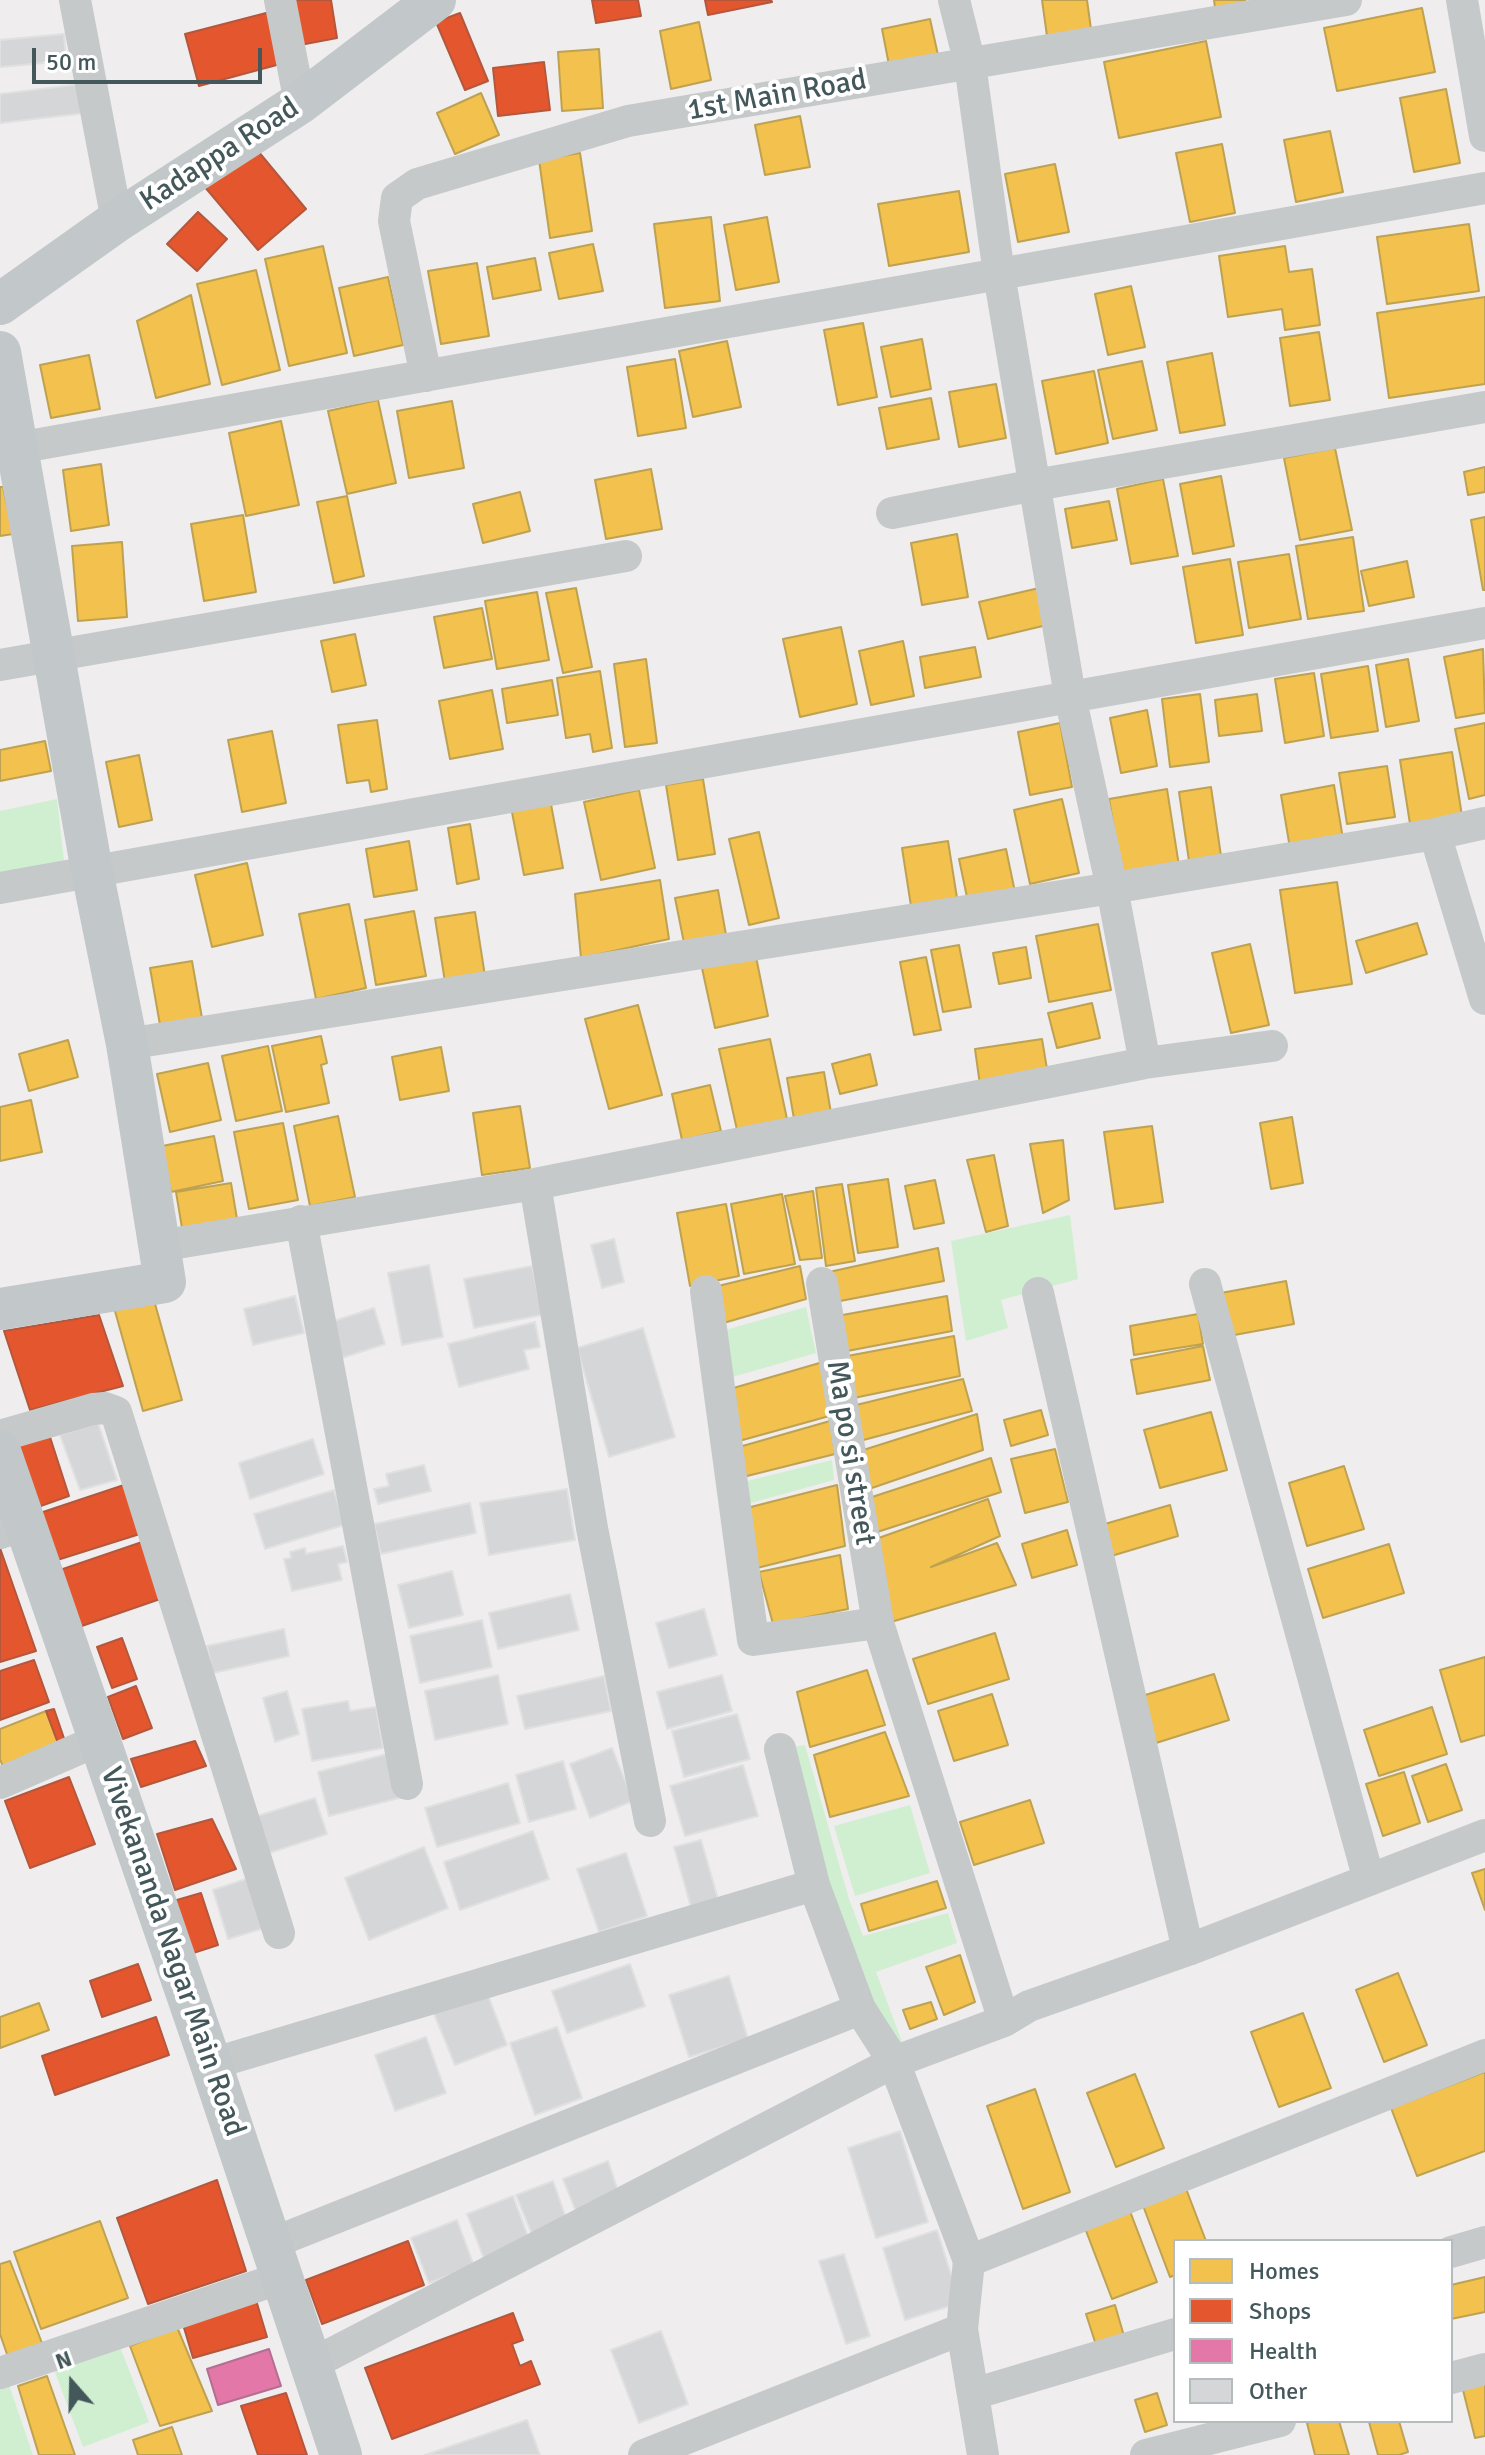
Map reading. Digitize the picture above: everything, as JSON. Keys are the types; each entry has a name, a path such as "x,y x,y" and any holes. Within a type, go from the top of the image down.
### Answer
{"main road":[{"name":"Kadappa Road","path":"0,304 117,221 300,103 435,0"},
{"path":"0,358 92,871 127,1044 165,1282 0,1309"},
{"name":"Vivekananda Nagar Main Road","path":"0,1451 12,1529 99,1740 341,2455"}],"street":[{"path":"75,0 117,221"},
{"path":"280,0 300,103"},
{"path":"954,0 970,64 999,274 1070,696 1112,888 1145,1063"},
{"name":"1st Main Road","path":"426,376 394,221 397,198 417,184 628,121 1346,0"},
{"path":"1462,0 1481,89 1485,136"},
{"path":"17,448 1485,188"},
{"path":"892,513 1035,485 1485,407"},
{"path":"0,665 626,556"},
{"path":"0,888 1485,623"},
{"path":"127,1044 1112,888 1485,823"},
{"path":"1435,834 1485,999"},
{"path":"159,1246 535,1184 1145,1063 1272,1046"},
{"path":"535,1184 592,1528 650,1821"},
{"path":"301,1221 407,1784"},
{"name":"Ma po si street","path":"822,1283 878,1623 1004,2021"},
{"path":"1205,1284 1369,1880"},
{"path":"706,1291 753,1640 878,1623"},
{"path":"1038,1293 1188,1950"},
{"path":"0,1436 93,1409 105,1408 116,1412 279,1933"},
{"path":"0,1783 99,1740"},
{"path":"780,1749 814,1885 860,2009 894,2062 969,2261 962,2329 983,2455"},
{"path":"310,2365 894,2062 1004,2021 1029,2006 1188,1950 1485,1835"},
{"path":"211,2064 814,1885"},
{"path":"0,2373 275,2261 860,2009"},
{"path":"969,2261 1485,2055"},
{"path":"1453,2251 1485,2242"},
{"path":"644,2455 962,2329"},
{"path":"973,2394 1173,2335"},
{"path":"1453,2377 1485,2369"},
{"path":"1146,2455 1272,2423"}],"green space":[{"path":"57,799 64,861 0,875 0,811"},
{"path":"1070,1215 1078,1279 1001,1300 1008,1328 966,1341 951,1241"},
{"path":"806,1307 816,1353 729,1378 722,1331"},
{"path":"832,1460 834,1480 747,1504 743,1482"},
{"path":"805,1745 849,1899 863,1936 948,1913 957,1943 876,1972 904,2047 865,2007 787,1748"},
{"path":"910,1805 930,1873 855,1896 834,1826"},
{"path":"119,2344 149,2422 83,2447 53,2367"},
{"path":"8,2382 33,2455 0,2455 0,2385"}],"building: Homes":[{"path":"1042,0 1087,0 1091,29 1047,36"},
{"path":"1214,0 1245,0 1246,2 1215,8"},
{"path":"1422,8 1435,72 1337,91 1324,28"},
{"path":"930,19 938,55 889,65 882,29"},
{"path":"699,22 711,80 671,89 660,31"},
{"path":"1206,41 1221,117 1119,138 1104,62"},
{"path":"599,49 603,108 562,111 558,52"},
{"path":"1446,89 1460,163 1414,172 1400,98"},
{"path":"481,93 499,135 455,154 437,113"},
{"path":"800,116 810,167 765,175 755,125"},
{"path":"1330,131 1343,192 1296,202 1284,140"},
{"path":"1222,144 1235,213 1190,222 1176,153"},
{"path":"580,153 592,231 550,238 539,160"},
{"path":"1055,164 1069,232 1018,242 1005,174"},
{"path":"959,191 969,252 889,266 878,204"},
{"path":"711,217 720,301 665,308 654,224"},
{"path":"767,217 779,282 736,290 724,225"},
{"path":"1469,224 1479,291 1387,304 1377,237"},
{"path":"593,244 603,291 559,299 549,253"},
{"path":"323,246 347,353 289,366 265,259"},
{"path":"1285,246 1289,272 1312,269 1320,325 1285,330 1282,309 1228,317 1219,256"},
{"path":"535,258 541,290 493,299 487,267"},
{"path":"477,263 489,336 441,344 428,271"},
{"path":"256,270 280,370 222,385 197,284"},
{"path":"388,277 403,345 354,356 339,288"},
{"path":"1131,286 1145,347 1108,355 1095,294"},
{"path":"191,295 210,384 156,398 137,321"},
{"path":"1485,297 1485,384 1389,398 1377,313"},
{"path":"863,323 877,397 838,405 824,330"},
{"path":"1319,332 1330,400 1290,406 1280,338"},
{"path":"922,339 931,389 891,397 881,347"},
{"path":"727,341 741,407 693,417 679,351"},
{"path":"1212,353 1225,425 1180,433 1167,362"},
{"path":"89,355 100,409 51,418 40,365"},
{"path":"675,359 686,428 638,436 627,367"},
{"path":"1142,361 1157,430 1113,439 1098,370"},
{"path":"1094,371 1108,443 1056,454 1042,381"},
{"path":"996,384 1006,438 959,447 949,392"},
{"path":"931,398 939,439 887,449 879,408"},
{"path":"378,400 396,483 347,494 328,411"},
{"path":"452,401 464,468 409,478 397,411"},
{"path":"281,421 299,505 246,516 229,433"},
{"path":"1335,448 1352,530 1300,540 1284,458"},
{"path":"101,464 109,525 71,531 63,470"},
{"path":"1485,467 1485,492 1468,495 1464,472"},
{"path":"651,469 662,529 606,539 595,480"},
{"path":"1221,476 1234,546 1193,554 1180,484"},
{"path":"1163,479 1178,556 1131,564 1117,489"},
{"path":"0,487 3,487 13,534 0,536"},
{"path":"520,492 530,531 483,543 473,504"},
{"path":"347,496 364,576 334,583 317,502"},
{"path":"1109,501 1117,540 1072,548 1065,509"},
{"path":"243,515 256,592 204,601 191,524"},
{"path":"1485,517 1485,590 1483,590 1471,520"},
{"path":"957,534 968,597 922,605 911,543"},
{"path":"1353,537 1364,611 1308,619 1296,546"},
{"path":"122,542 127,617 78,621 72,546"},
{"path":"1289,554 1301,619 1249,628 1238,562"},
{"path":"1230,559 1243,635 1196,643 1183,567"},
{"path":"1407,561 1414,597 1369,606 1361,571"},
{"path":"576,588 592,667 563,673 546,593"},
{"path":"1039,588 1047,625 988,639 979,602"},
{"path":"537,592 549,660 497,669 485,601"},
{"path":"482,608 492,659 444,668 434,617"},
{"path":"841,627 857,704 800,717 783,639"},
{"path":"355,634 366,685 332,692 321,641"},
{"path":"903,641 914,696 871,705 859,651"},
{"path":"975,647 981,677 925,688 920,657"},
{"path":"1483,649 1485,713 1456,718 1444,657"},
{"path":"646,659 657,743 625,747 614,664"},
{"path":"1408,659 1419,721 1386,727 1376,665"},
{"path":"1368,666 1378,731 1331,738 1321,674"},
{"path":"600,671 612,748 593,752 590,734 566,738 557,678"},
{"path":"1314,673 1324,736 1285,743 1275,679"},
{"path":"552,680 558,715 507,723 502,689"},
{"path":"492,690 503,749 450,759 439,701"},
{"path":"1200,694 1209,762 1170,767 1162,699"},
{"path":"1257,694 1262,731 1219,736 1215,700"},
{"path":"1147,710 1157,766 1121,773 1110,718"},
{"path":"377,720 387,789 371,792 369,780 347,783 338,725"},
{"path":"1060,723 1072,787 1030,795 1018,732"},
{"path":"1485,723 1485,795 1469,799 1455,729"},
{"path":"272,731 286,803 242,812 228,740"},
{"path":"45,741 51,771 0,781 0,750"},
{"path":"1452,752 1462,816 1410,824 1400,760"},
{"path":"139,755 152,820 119,827 106,762"},
{"path":"1387,766 1395,817 1347,824 1339,773"},
{"path":"703,779 715,854 678,860 666,785"},
{"path":"1334,785 1343,839 1290,848 1281,795"},
{"path":"1211,787 1221,856 1189,861 1179,792"},
{"path":"1167,789 1179,866 1122,875 1109,799"},
{"path":"639,790 655,868 601,880 584,802"},
{"path":"550,799 563,868 524,875 511,807"},
{"path":"1062,799 1079,873 1030,884 1014,810"},
{"path":"470,824 479,879 457,884 448,828"},
{"path":"759,832 779,918 749,925 729,839"},
{"path":"409,841 417,890 374,897 366,849"},
{"path":"948,841 957,898 911,906 902,848"},
{"path":"1006,849 1015,892 968,902 959,859"},
{"path":"247,863 263,935 212,947 195,875"},
{"path":"660,880 669,939 581,958 575,894"},
{"path":"1337,882 1352,984 1295,993 1280,890"},
{"path":"718,890 726,935 684,943 675,898"},
{"path":"349,904 366,988 316,999 299,914"},
{"path":"414,911 426,976 376,985 365,920"},
{"path":"475,912 485,976 445,982 435,918"},
{"path":"1417,923 1427,954 1366,973 1356,941"},
{"path":"1098,924 1111,990 1049,1002 1036,936"},
{"path":"1250,944 1269,1025 1231,1033 1212,953"},
{"path":"959,945 971,1007 943,1012 931,950"},
{"path":"754,947 768,1016 715,1028 700,959"},
{"path":"1026,947 1031,978 999,984 993,953"},
{"path":"926,957 941,1030 914,1035 900,962"},
{"path":"192,961 202,1018 160,1025 150,968"},
{"path":"1092,1003 1100,1038 1057,1048 1048,1013"},
{"path":"638,1005 662,1095 609,1109 585,1019"},
{"path":"321,1036 327,1063 321,1065 329,1103 286,1112 272,1046"},
{"path":"770,1039 787,1119 737,1130 719,1049"},
{"path":"1042,1039 1048,1075 980,1085 975,1049"},
{"path":"68,1040 78,1077 29,1091 19,1054"},
{"path":"268,1046 282,1111 236,1121 222,1056"},
{"path":"441,1047 449,1091 400,1100 392,1057"},
{"path":"870,1054 877,1085 840,1094 832,1064"},
{"path":"208,1063 221,1120 170,1132 157,1074"},
{"path":"824,1072 831,1113 794,1119 787,1078"},
{"path":"710,1085 721,1131 682,1140 672,1094"},
{"path":"31,1100 42,1152 0,1161 0,1107"},
{"path":"520,1106 530,1168 482,1175 473,1113"},
{"path":"338,1116 355,1197 310,1206 294,1126"},
{"path":"1292,1117 1303,1183 1271,1189 1260,1123"},
{"path":"283,1123 298,1200 249,1209 234,1132"},
{"path":"1152,1126 1163,1202 1115,1209 1104,1132"},
{"path":"214,1136 223,1181 171,1192 162,1146"},
{"path":"1063,1140 1069,1200 1043,1213 1030,1144"},
{"path":"994,1155 1008,1226 986,1232 967,1160"},
{"path":"888,1179 898,1247 858,1253 848,1185"},
{"path":"935,1180 944,1223 914,1229 905,1186"},
{"path":"231,1183 238,1225 183,1234 176,1192"},
{"path":"842,1184 855,1261 826,1266 816,1188"},
{"path":"813,1191 822,1258 800,1260 785,1196"},
{"path":"782,1194 795,1264 744,1274 731,1204"},
{"path":"726,1204 739,1276 690,1286 677,1213"},
{"path":"938,1248 944,1281 835,1302 829,1272"},
{"path":"800,1266 806,1299 720,1324 714,1287"},
{"path":"1286,1281 1294,1324 1229,1336 1221,1293"},
{"path":"152,1293 182,1400 143,1411 113,1304"},
{"path":"947,1296 952,1331 842,1352 837,1316"},
{"path":"1198,1314 1203,1344 1134,1355 1130,1326"},
{"path":"954,1336 960,1376 849,1399 842,1357"},
{"path":"1203,1346 1210,1380 1137,1394 1131,1360"},
{"path":"823,1362 833,1415 739,1441 730,1389"},
{"path":"963,1379 972,1411 856,1442 852,1406"},
{"path":"1041,1410 1048,1435 1011,1446 1004,1420"},
{"path":"1211,1412 1227,1470 1160,1488 1144,1430"},
{"path":"977,1414 983,1450 866,1490 857,1452"},
{"path":"830,1421 835,1454 743,1477 739,1447"},
{"path":"1055,1449 1068,1502 1025,1513 1011,1459"},
{"path":"991,1458 1001,1492 871,1534 866,1499"},
{"path":"1344,1466 1364,1529 1307,1546 1289,1483"},
{"path":"837,1485 845,1546 753,1569 743,1509"},
{"path":"988,1499 1000,1536 931,1567 997,1543 1016,1585 891,1622 873,1540"},
{"path":"1170,1505 1178,1536 1108,1557 1098,1526"},
{"path":"1067,1530 1077,1565 1032,1578 1022,1544"},
{"path":"1389,1544 1404,1593 1323,1618 1308,1569"},
{"path":"840,1555 848,1609 773,1624 759,1572"},
{"path":"995,1633 1009,1679 928,1704 913,1659"},
{"path":"1485,1657 1485,1735 1461,1742 1440,1670"},
{"path":"867,1670 885,1725 810,1747 797,1692"},
{"path":"1214,1674 1229,1720 1156,1743 1142,1696"},
{"path":"992,1694 1008,1745 954,1761 938,1711"},
{"path":"1432,1707 1447,1754 1379,1776 1364,1730"},
{"path":"46,1711 62,1754 6,1775 0,1759 0,1729"},
{"path":"885,1732 909,1796 830,1817 814,1755"},
{"path":"1446,1764 1462,1810 1428,1822 1412,1776"},
{"path":"1404,1772 1420,1823 1383,1836 1366,1784"},
{"path":"1030,1800 1044,1843 974,1865 960,1822"},
{"path":"1485,1869 1485,1910 1472,1873"},
{"path":"937,1881 946,1908 869,1931 861,1904"},
{"path":"960,1955 975,2002 944,2015 926,1967"},
{"path":"1398,1973 1427,2045 1384,2062 1356,1990"},
{"path":"931,2002 937,2019 910,2029 903,2010"},
{"path":"39,2003 49,2030 0,2048 0,2017"},
{"path":"1303,2013 1331,2088 1279,2107 1251,2032"},
{"path":"1485,2072 1485,2151 1417,2176 1391,2108"},
{"path":"1135,2074 1164,2148 1116,2167 1087,2093"},
{"path":"1035,2089 1070,2192 1023,2209 987,2106"},
{"path":"1185,2186 1205,2239 1173,2239 1173,2276 1170,2277 1142,2203"},
{"path":"1128,2206 1157,2282 1112,2299 1083,2223"},
{"path":"100,2221 128,2298 41,2329 14,2252"},
{"path":"10,2261 42,2343 8,2357 0,2334 0,2264"},
{"path":"1485,2277 1485,2312 1453,2319 1453,2285"},
{"path":"1115,2305 1124,2336 1096,2345 1086,2314"},
{"path":"177,2327 212,2411 160,2426 130,2346"},
{"path":"47,2376 75,2455 39,2455 18,2386"},
{"path":"1485,2376 1485,2436 1475,2438 1461,2382"},
{"path":"1157,2393 1167,2425 1145,2432 1135,2400"},
{"path":"1307,2423 1340,2423 1349,2455 1315,2455"},
{"path":"1369,2423 1400,2423 1408,2452 1378,2455"},
{"path":"172,2427 182,2455 138,2455 133,2440"}],"building: Shops":[{"path":"292,0 331,0 337,38 300,45"},
{"path":"592,0 638,0 641,16 596,23"},
{"path":"705,0 771,0 772,2 708,15"},
{"path":"270,12 284,63 199,86 185,34"},
{"path":"460,13 488,81 465,90 436,22"},
{"path":"544,62 550,110 498,116 493,68"},
{"path":"253,145 306,209 258,250 204,186"},
{"path":"198,212 227,239 197,271 167,244"},
{"path":"99,1315 123,1386 30,1410 4,1331"},
{"path":"50,1437 69,1496 35,1508 12,1447"},
{"path":"127,1484 143,1533 54,1561 37,1514"},
{"path":"145,1541 166,1597 76,1628 57,1571"},
{"path":"0,1548 36,1651 0,1662"},
{"path":"122,1638 137,1679 112,1688 97,1647"},
{"path":"34,1660 49,1702 0,1720 0,1671"},
{"path":"136,1686 152,1728 123,1739 108,1697"},
{"path":"54,1709 68,1750 62,1754 46,1711"},
{"path":"195,1741 206,1766 141,1787 131,1759"},
{"path":"69,1777 95,1844 30,1868 5,1801"},
{"path":"212,1819 236,1869 175,1890 157,1834"},
{"path":"201,1893 218,1945 187,1955 170,1902"},
{"path":"138,1964 151,2000 102,2017 90,1981"},
{"path":"156,2017 169,2055 55,2095 42,2056"},
{"path":"217,2180 246,2271 148,2304 117,2218"},
{"path":"408,2241 424,2285 322,2324 306,2280"},
{"path":"256,2300 267,2337 193,2358 182,2321"},
{"path":"513,2313 523,2340 512,2344 520,2366 531,2361 540,2384 392,2439 365,2368"},
{"path":"286,2393 307,2455 258,2455 241,2406"}],"building: Health":[{"path":"269,2349 281,2386 218,2405 207,2369"}],"building: Other":[{"path":"64,34 66,61 0,67 0,40"},
{"path":"82,84 86,113 0,123 0,94"},
{"path":"614,1239 624,1282 602,1288 591,1245"},
{"path":"429,1265 443,1337 402,1345 388,1273"},
{"path":"532,1266 542,1315 474,1328 464,1279"},
{"path":"295,1296 304,1333 253,1345 244,1309"},
{"path":"374,1308 385,1344 342,1358 331,1322"},
{"path":"535,1322 540,1347 524,1350 529,1369 459,1387 448,1344"},
{"path":"643,1328 675,1437 609,1457 577,1348"},
{"path":"98,1423 117,1480 80,1490 60,1435"},
{"path":"313,1439 324,1474 250,1499 239,1463"},
{"path":"424,1465 431,1491 378,1504 374,1489 389,1486 386,1474"},
{"path":"567,1489 575,1540 489,1555 480,1503"},
{"path":"334,1490 344,1525 265,1549 254,1514"},
{"path":"470,1503 476,1533 381,1554 374,1524"},
{"path":"343,1546 347,1562 338,1564 342,1580 292,1591 284,1559 291,1558 290,1552 305,1548 306,1554"},
{"path":"452,1571 463,1615 409,1628 398,1585"},
{"path":"570,1594 579,1630 498,1649 489,1613"},
{"path":"704,1609 717,1655 669,1668 656,1623"},
{"path":"482,1620 492,1667 420,1683 410,1636"},
{"path":"284,1629 289,1656 213,1673 207,1646"},
{"path":"498,1675 508,1724 435,1740 425,1691"},
{"path":"722,1675 732,1711 667,1729 657,1692"},
{"path":"604,1676 611,1711 525,1729 517,1696"},
{"path":"287,1691 299,1734 275,1742 263,1698"},
{"path":"348,1701 350,1711 376,1707 383,1748 312,1761 302,1709"},
{"path":"737,1714 750,1759 684,1777 672,1731"},
{"path":"612,1748 633,1801 590,1818 570,1764"},
{"path":"391,1753 403,1797 329,1816 318,1772"},
{"path":"563,1761 576,1809 529,1822 516,1775"},
{"path":"743,1765 758,1816 685,1836 670,1786"},
{"path":"508,1783 520,1823 437,1847 425,1808"},
{"path":"315,1798 327,1834 266,1854 254,1817"},
{"path":"533,1831 549,1879 460,1910 444,1862"},
{"path":"701,1840 718,1899 691,1907 674,1847"},
{"path":"424,1847 448,1908 369,1940 345,1878"},
{"path":"626,1853 647,1916 599,1932 577,1869"},
{"path":"252,1877 268,1927 228,1939 213,1890"},
{"path":"630,1964 645,2006 567,2033 552,1991"},
{"path":"729,1976 748,2039 689,2057 669,1995"},
{"path":"486,1990 507,2045 455,2065 433,2011"},
{"path":"557,2027 582,2098 535,2115 510,2043"},
{"path":"426,2037 446,2093 395,2111 375,2055"},
{"path":"900,2131 928,2222 876,2238 848,2148"},
{"path":"608,2161 619,2194 576,2212 563,2179"},
{"path":"553,2181 566,2218 533,2237 516,2195"},
{"path":"513,2196 530,2242 484,2259 467,2214"},
{"path":"457,2220 474,2266 429,2283 411,2238"},
{"path":"937,2230 960,2303 905,2320 883,2248"},
{"path":"844,2254 870,2336 846,2344 819,2261"},
{"path":"661,2331 688,2404 639,2423 611,2350"},
{"path":"527,2420 540,2455 425,2455"}]}
